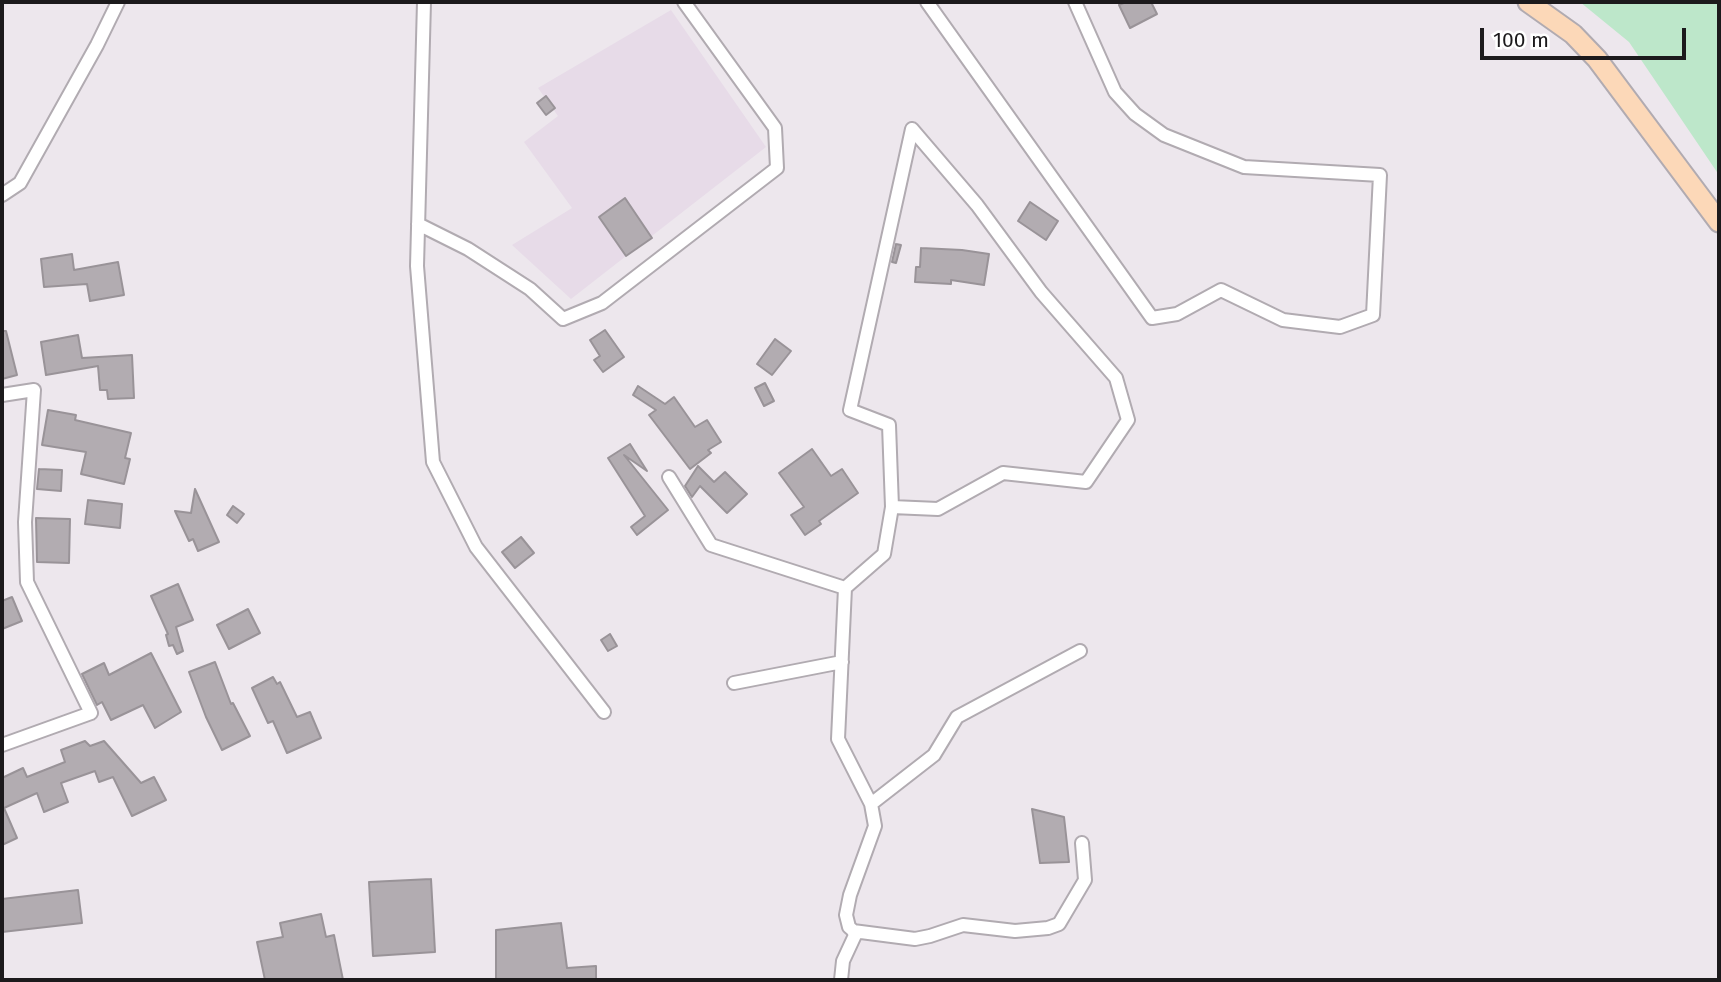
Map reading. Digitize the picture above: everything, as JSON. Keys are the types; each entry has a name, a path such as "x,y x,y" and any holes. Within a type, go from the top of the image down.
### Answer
{"street":[{"path":"2,195 20,183 118,2"},
{"path":"424,2 417,266 433,462 476,547 604,712"},
{"path":"418,224 468,249 530,289 564,319 602,303 777,169 775,128 684,2"},
{"path":"928,2 1152,318 1177,314 1221,290 1283,320 1340,327 1373,315 1380,175 1244,167 1164,135 1135,114 1115,92 1075,2"},
{"path":"1528,2 1573,34 1597,59 1719,222"},
{"path":"841,980 843,961 856,933 849,927 846,915 850,895 875,826 871,804 838,739 845,588 884,554 892,507 889,425 850,410 912,129 977,205 1041,292 1116,378 1128,420 1086,482 1003,472 938,509 892,507"},
{"path":"2,395 34,390 25,522 27,582 90,713 2,745"},
{"path":"669,477 711,545 845,588"},
{"path":"871,804 934,755 957,717 1080,650"},
{"path":"734,683 842,662"},
{"path":"853,931 915,939 964,925 1014,931 1048,928 1059,924 1085,880 1082,843"}],"shaded area":[{"path":"671,10 766,147 571,299 512,245 572,208 524,142 558,116 538,88"}],"green space":[{"path":"1580,2 1719,2 1719,175 1629,42"}],"building":[{"path":"1126,2 1151,2 1157,14 1130,28 1119,5"},
{"path":"546,96 555,108 546,115 537,103"},
{"path":"625,198 652,238 626,256 599,217"},
{"path":"1030,202 1058,221 1046,240 1018,221"},
{"path":"896,244 901,245 896,263 892,262"},
{"path":"921,248 989,254 984,285 951,280 951,284 915,282 916,267 920,267"},
{"path":"72,254 74,270 118,262 124,295 90,301 87,284 44,287 41,259"},
{"path":"605,330 624,357 603,372 594,360 600,356 590,340"},
{"path":"2,331 6,331 17,375 2,379"},
{"path":"78,335 82,358 132,355 134,398 108,399 107,390 100,390 98,366 46,375 41,342"},
{"path":"775,339 791,351 772,375 757,364"},
{"path":"765,383 774,401 764,406 755,388"},
{"path":"638,386 665,404 674,397 695,427 707,420 721,442 708,450 711,453 690,469 649,415 656,410 633,395"},
{"path":"48,410 76,415 75,420 131,433 125,458 130,459 124,484 81,474 86,452 42,445"},
{"path":"630,444 647,471 624,455 668,510 637,535 631,527 645,516 608,458"},
{"path":"812,449 831,476 842,469 858,493 819,521 821,524 805,535 791,515 804,507 779,473"},
{"path":"698,466 714,482 725,472 747,494 727,513 700,486 692,497 685,486"},
{"path":"39,469 62,470 61,491 37,489"},
{"path":"195,489 219,542 198,551 193,539 189,541 175,511 191,513"},
{"path":"88,500 122,504 120,528 85,524"},
{"path":"233,506 244,514 237,523 227,515"},
{"path":"36,518 70,519 69,563 37,562"},
{"path":"521,537 534,553 515,568 502,552"},
{"path":"178,584 193,620 176,627 183,651 177,654 173,645 169,646 168,634 151,596"},
{"path":"12,597 22,621 2,629 2,601"},
{"path":"248,609 260,633 229,649 217,625"},
{"path":"610,634 617,646 608,651 601,640"},
{"path":"151,653 181,712 155,728 143,705 111,720 102,702 97,705 82,674 104,663 109,675"},
{"path":"215,662 231,704 233,703 250,736 222,750 189,672"},
{"path":"273,677 277,684 280,682 297,717 310,712 321,738 287,753 273,721 268,723 252,688"},
{"path":"85,741 90,746 104,741 141,783 154,777 166,800 132,816 113,777 99,782 95,771 61,783 68,802 44,812 37,793 4,808 17,838 2,845 2,778 23,768 27,777 65,762 61,750"},
{"path":"1032,809 1064,817 1069,862 1040,863"},
{"path":"431,879 435,952 373,956 369,882"},
{"path":"78,890 82,923 2,932 2,899"},
{"path":"321,914 326,937 334,935 343,980 265,980 257,942 283,937 280,923"},
{"path":"561,923 567,968 596,966 596,980 496,980 496,930"}]}
